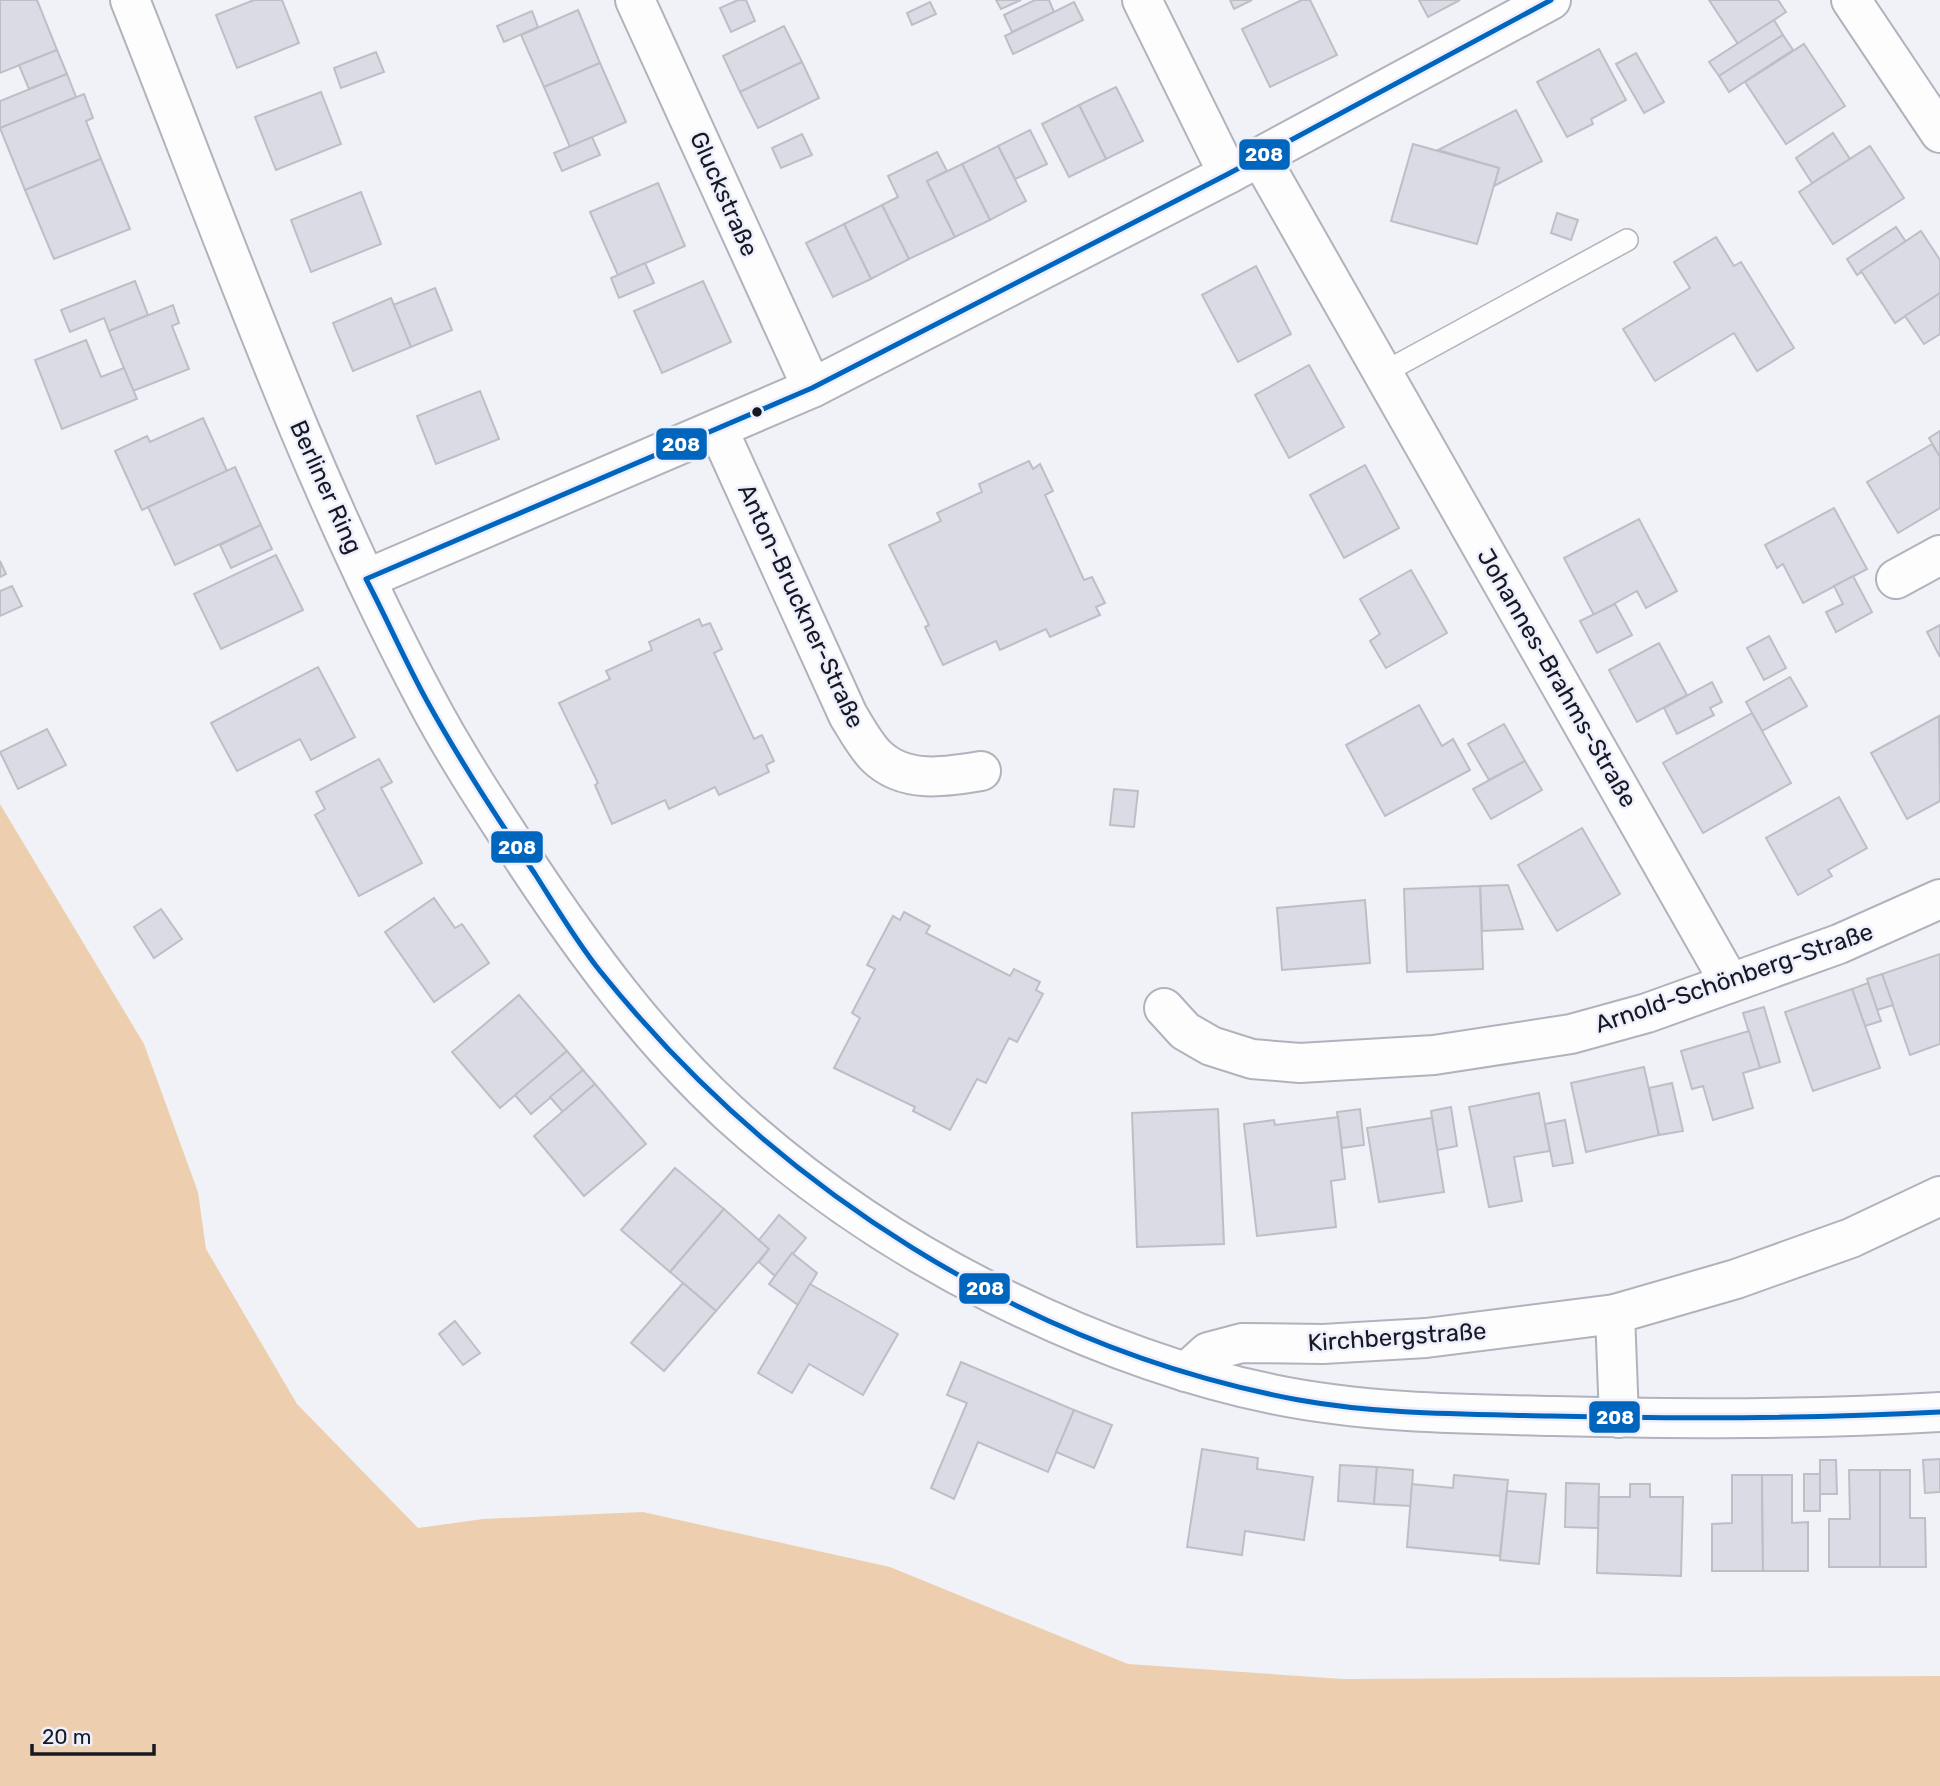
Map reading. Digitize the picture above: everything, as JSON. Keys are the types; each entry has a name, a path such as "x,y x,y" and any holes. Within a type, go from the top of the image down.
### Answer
{"street":[{"name":"Berliner Ring","path":"130,0 297,421 366,579 426,699 469,774 599,969 663,1045 729,1112 867,1222 960,1277 1065,1329 1186,1372 1273,1395 1361,1407 1446,1414 1816,1419 1940,1412"},
{"name":"Gluckstraße","path":"635,0 812,388"},
{"name":"Johannes-Brahms-Straße","path":"1142,0 1244,166 1383,373 1730,983"},
{"path":"366,579 812,388 1244,166 1551,0"},
{"path":"1851,0 1940,133"},
{"name":"Anton-Bruckner-Straße","path":"718,429 848,715 876,756 899,772 939,778 981,772"},
{"path":"1896,579 1940,555"},
{"name":"Arnold-Schönberg-Straße","path":"1164,1008 1185,1031 1211,1046 1252,1059 1356,1061 1434,1055 1571,1034 1647,1013 1839,944 1940,899"},
{"name":"Kirchbergstraße","path":"1186,1372 1208,1352 1242,1343 1323,1344 1426,1338 1615,1314 1736,1279 1851,1238 1940,1196"},
{"path":"1615,1314 1619,1418"}],"lane":[{"path":"1383,373 1627,240"}],"shaded area":[{"path":"0,804 144,1044 198,1192 206,1249 297,1404 418,1528 483,1519 643,1512 890,1567 1128,1664 1343,1679 1940,1676 1940,1786 0,1786"}],"building":[{"path":"0,0 37,0 57,50 0,73"},
{"path":"254,0 282,0 299,43 237,68 216,15"},
{"path":"738,0 746,0 755,21 731,32 720,8"},
{"path":"996,0 1021,0 1001,9"},
{"path":"1035,0 1049,0 1054,12 1012,32 1004,15"},
{"path":"1230,0 1252,0 1234,9"},
{"path":"1302,0 1310,0 1337,55 1270,87 1242,29"},
{"path":"1419,0 1460,0 1428,17"},
{"path":"1709,0 1778,0 1786,12 1738,44"},
{"path":"930,2 936,14 912,25 907,13"},
{"path":"1074,2 1083,20 1013,54 1005,36"},
{"path":"578,10 600,63 544,87 521,35"},
{"path":"532,11 538,27 504,42 497,26"},
{"path":"1774,20 1783,35 1719,76 1709,62"},
{"path":"784,26 802,62 740,92 723,56"},
{"path":"1783,35 1793,50 1729,92 1719,76"},
{"path":"1804,44 1845,106 1786,144 1745,82"},
{"path":"1599,49 1626,100 1591,119 1593,124 1567,137 1537,82"},
{"path":"57,50 67,74 29,89 19,65"},
{"path":"376,52 384,72 341,88 334,68"},
{"path":"1636,53 1664,102 1644,113 1616,64"},
{"path":"802,62 819,98 758,128 740,92"},
{"path":"600,63 626,122 570,147 544,87"},
{"path":"67,74 76,97 0,128 0,101"},
{"path":"1116,87 1143,141 1106,159 1079,105"},
{"path":"321,92 341,144 276,170 255,117"},
{"path":"84,94 93,118 86,121 101,159 25,190 0,128"},
{"path":"1079,105 1106,159 1069,177 1042,124"},
{"path":"1516,110 1542,161 1494,186 1499,168 1438,150"},
{"path":"1030,130 1047,164 1015,179 998,146"},
{"path":"1833,133 1850,159 1812,183 1796,158"},
{"path":"802,134 812,155 781,168 772,148"},
{"path":"592,137 600,155 562,171 554,153"},
{"path":"1413,144 1499,168 1477,244 1391,221"},
{"path":"998,146 1026,201 990,220 962,164"},
{"path":"1870,146 1904,198 1833,244 1799,192"},
{"path":"937,152 947,171 927,181 955,237 909,259 882,205 898,197 888,176"},
{"path":"101,159 130,229 54,259 25,190"},
{"path":"962,164 990,220 955,237 927,181"},
{"path":"658,183 685,246 618,275 590,212"},
{"path":"361,192 381,244 311,272 291,220"},
{"path":"882,205 909,259 871,279 844,224"},
{"path":"1557,213 1578,220 1571,240 1551,233"},
{"path":"844,224 871,279 833,297 806,243"},
{"path":"1896,227 1906,242 1857,275 1847,259"},
{"path":"1921,231 1940,260 1940,293 1895,323 1861,271"},
{"path":"1716,237 1734,266 1741,262 1794,348 1757,371 1734,333 1655,381 1623,329 1690,288 1674,262"},
{"path":"645,263 654,283 619,298 611,278"},
{"path":"1256,266 1291,334 1238,362 1202,295"},
{"path":"135,281 148,315 109,331 104,318 70,332 61,310"},
{"path":"703,281 731,342 662,373 634,311"},
{"path":"435,288 452,330 411,347 393,305"},
{"path":"1940,293 1940,334 1924,344 1905,316"},
{"path":"391,298 411,347 353,371 333,323"},
{"path":"173,305 179,323 172,326 189,369 133,391 109,331"},
{"path":"86,340 101,377 124,368 137,399 62,429 35,360"},
{"path":"1309,365 1344,427 1289,458 1255,395"},
{"path":"480,391 499,439 436,464 417,416"},
{"path":"203,418 227,471 142,510 115,451 147,436 150,442"},
{"path":"1940,431 1940,457 1929,438"},
{"path":"1932,444 1940,457 1940,508 1898,533 1867,482"},
{"path":"1029,461 1033,469 1040,464 1053,491 1045,495 1084,580 1092,577 1105,603 1096,607 1100,615 1050,637 1046,629 1000,650 996,641 943,665 925,627 929,625 889,545 941,521 937,513 982,492 979,484"},
{"path":"1365,465 1399,528 1344,558 1310,495"},
{"path":"235,467 261,525 175,565 148,507"},
{"path":"1834,508 1867,569 1803,603 1783,564 1777,568 1765,545"},
{"path":"1639,519 1677,591 1646,608 1637,591 1594,615 1564,558"},
{"path":"261,525 272,549 231,568 220,545"},
{"path":"276,555 303,610 221,649 194,594"},
{"path":"0,561 6,574 0,577"},
{"path":"1411,570 1447,633 1386,668 1370,641 1380,634 1360,599"},
{"path":"1853,576 1872,612 1836,632 1826,612 1843,604 1834,586"},
{"path":"12,586 22,606 0,616 0,591"},
{"path":"1615,604 1632,635 1597,653 1580,621"},
{"path":"699,619 702,626 710,623 722,649 714,653 754,739 762,735 774,761 766,765 769,772 719,795 715,787 669,809 665,800 612,824 595,785 598,783 559,703 610,679 606,671 652,650 649,642"},
{"path":"1940,625 1940,657 1927,632"},
{"path":"1769,636 1786,668 1764,680 1747,648"},
{"path":"1659,643 1687,695 1637,722 1609,670"},
{"path":"318,667 355,737 311,760 300,739 237,771 211,723"},
{"path":"1790,677 1807,706 1762,731 1746,702"},
{"path":"1712,682 1722,702 1710,708 1714,715 1677,734 1664,708"},
{"path":"1419,705 1442,746 1453,739 1470,770 1385,816 1346,745"},
{"path":"1752,713 1791,783 1703,833 1663,763"},
{"path":"1939,716 1940,801 1907,819 1871,753"},
{"path":"1504,724 1525,761 1489,780 1468,744"},
{"path":"47,729 66,765 18,789 0,752"},
{"path":"379,759 392,782 381,788 422,863 359,896 315,815 325,809 316,792"},
{"path":"1525,761 1542,790 1491,819 1473,789"},
{"path":"1114,789 1138,791 1134,827 1110,825"},
{"path":"1839,797 1867,848 1828,870 1832,876 1798,895 1766,838"},
{"path":"1582,828 1620,894 1557,931 1518,865"},
{"path":"1508,885 1523,929 1482,931 1480,886"},
{"path":"1480,886 1483,969 1407,972 1404,889"},
{"path":"434,898 455,928 462,924 489,963 434,1002 385,932"},
{"path":"1365,900 1370,963 1282,970 1277,908"},
{"path":"161,909 182,939 154,958 134,927"},
{"path":"904,912 930,926 926,933 1010,976 1014,969 1040,982 1036,990 1043,994 1017,1042 1009,1038 986,1083 977,1079 950,1130 913,1111 915,1107 834,1068 860,1018 852,1013 875,969 867,965 893,916 900,920"},
{"path":"1940,954 1940,1044 1910,1055 1882,974"},
{"path":"1882,974 1893,1005 1877,1010 1867,979"},
{"path":"1868,983 1881,1021 1865,1026 1852,989"},
{"path":"1852,989 1880,1068 1813,1091 1785,1012"},
{"path":"519,995 567,1051 500,1108 452,1052"},
{"path":"1764,1007 1780,1062 1760,1068 1743,1013"},
{"path":"1749,1031 1760,1068 1743,1073 1753,1108 1713,1120 1703,1086 1692,1089 1681,1051"},
{"path":"567,1051 583,1070 531,1114 515,1095"},
{"path":"1644,1067 1659,1135 1586,1152 1571,1083"},
{"path":"583,1070 595,1084 563,1112 550,1097"},
{"path":"1672,1083 1683,1131 1659,1135 1649,1088"},
{"path":"595,1084 646,1144 584,1196 534,1136"},
{"path":"1539,1093 1550,1151 1514,1157 1522,1201 1489,1207 1469,1107"},
{"path":"1451,1107 1457,1146 1437,1150 1431,1111"},
{"path":"1218,1109 1224,1244 1137,1247 1132,1113"},
{"path":"1360,1109 1364,1145 1342,1148 1337,1112"},
{"path":"1338,1117 1345,1179 1331,1181 1336,1227 1257,1236 1244,1124 1274,1120 1275,1125"},
{"path":"1432,1118 1444,1192 1379,1202 1367,1128"},
{"path":"1565,1120 1573,1163 1553,1166 1545,1124"},
{"path":"675,1168 724,1209 670,1272 621,1230"},
{"path":"724,1209 769,1249 716,1311 670,1272"},
{"path":"779,1215 806,1238 775,1276 759,1262 769,1249 759,1240"},
{"path":"792,1253 817,1273 798,1305 769,1284"},
{"path":"683,1283 716,1311 664,1371 631,1343"},
{"path":"810,1284 898,1334 863,1395 809,1364 792,1393 758,1373"},
{"path":"455,1321 480,1353 463,1365 439,1334"},
{"path":"961,1362 1074,1410 1048,1472 978,1442 954,1499 931,1488 967,1403 947,1395"},
{"path":"1074,1410 1112,1425 1094,1468 1056,1452"},
{"path":"1202,1449 1258,1458 1257,1469 1313,1477 1304,1540 1245,1531 1242,1555 1187,1547"},
{"path":"1940,1459 1940,1492 1925,1493 1923,1460"},
{"path":"1820,1460 1836,1460 1837,1494 1820,1494"},
{"path":"1340,1465 1377,1467 1374,1504 1338,1501"},
{"path":"1377,1467 1413,1470 1411,1506 1374,1504"},
{"path":"1849,1470 1880,1470 1880,1567 1829,1567 1829,1519 1850,1519"},
{"path":"1880,1470 1910,1470 1910,1518 1925,1518 1926,1567 1880,1567"},
{"path":"1804,1474 1820,1474 1820,1511 1804,1511"},
{"path":"1454,1475 1508,1480 1500,1556 1407,1547 1412,1484 1453,1488"},
{"path":"1732,1475 1762,1475 1763,1571 1712,1571 1712,1524 1732,1523"},
{"path":"1762,1475 1792,1475 1792,1523 1808,1522 1808,1571 1763,1571"},
{"path":"1566,1483 1599,1484 1598,1528 1565,1527"},
{"path":"1630,1484 1650,1484 1650,1497 1683,1497 1681,1576 1597,1573 1599,1497 1630,1497"},
{"path":"1507,1491 1546,1494 1539,1564 1500,1560"}],"transit line":[{"name":"208","path":"1551,0 1228,174 812,388 366,579 411,671 452,745 566,924 600,971 669,1049 744,1122 825,1188 912,1247 1003,1299 1098,1342 1197,1376 1299,1400 1362,1409 1648,1418 1940,1412"}]}
